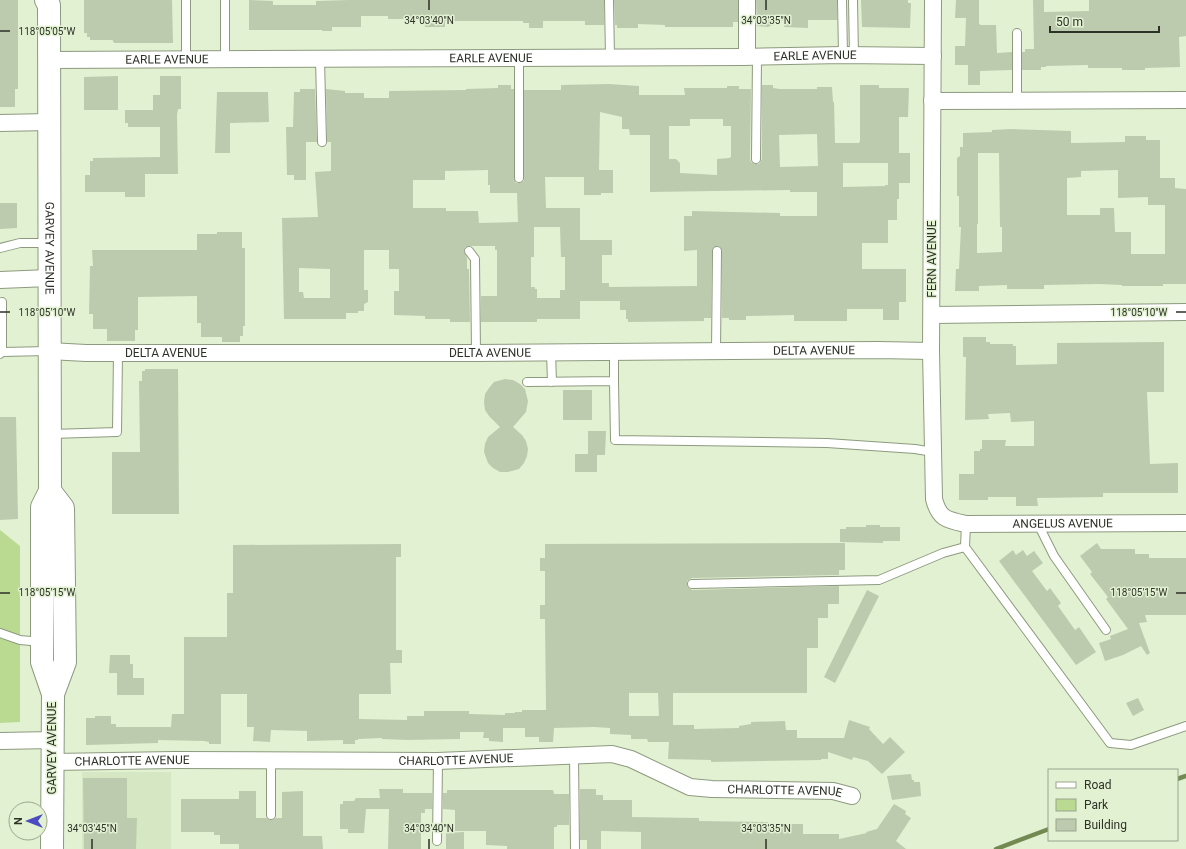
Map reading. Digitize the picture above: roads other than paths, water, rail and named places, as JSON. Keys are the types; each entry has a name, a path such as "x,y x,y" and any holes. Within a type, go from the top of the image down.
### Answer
{"main road":[{"name":"GARVEY AVENUE","path":"50,2 50,491 42,507 42,662 53,694"},
{"name":"GARVEY AVENUE","path":"50,491 63,508 64,662 53,694 52,849"}],"street":[{"name":"FERN AVENUE","path":"933,0 931,351 934,499 937,510 941,516"},
{"name":"EARLE AVENUE","path":"49,60 610,58 848,55 933,56"},
{"path":"932,101 1186,100"},
{"path":"0,123 49,122"},
{"path":"0,280 49,278"},
{"path":"932,315 1186,312"},
{"name":"DELTA AVENUE","path":"49,351 118,353 476,353 878,350 931,351"},
{"name":"ANGELUS AVENUE","path":"941,516 950,521 966,524 1186,524"},
{"path":"0,742 52,740"},
{"name":"CHARLOTTE AVENUE","path":"52,762 271,760 438,761 612,754 631,759 690,787 712,789 833,791 852,796"}],"lane":[{"path":"186,0 186,60"},
{"path":"225,0 225,60"},
{"path":"609,0 610,58"},
{"path":"743,0 750,57 756,159"},
{"path":"750,57 751,0"},
{"path":"842,0 848,55"},
{"path":"848,55 853,0"},
{"path":"1017,33 1017,101"},
{"path":"519,58 519,178"},
{"path":"320,59 322,142"},
{"path":"0,248 20,243 49,243"},
{"path":"469,250 475,259 476,353"},
{"path":"716,352 717,251"},
{"path":"2,302 1,353 49,351"},
{"path":"551,352 552,382"},
{"path":"614,352 614,440 827,443 915,449 933,452"},
{"path":"50,434 118,432 118,353"},
{"path":"527,382 614,381"},
{"path":"966,524 965,547 1110,743 1131,745 1186,726"},
{"path":"1038,524 1054,556 1106,630"},
{"path":"692,584 879,580 943,553 965,547"},
{"path":"0,632 20,640 42,642"},
{"path":"574,756 575,849"},
{"path":"271,760 271,815"},
{"path":"437,841 438,761"}],"waterway":[{"path":"1178,779 1186,776"},
{"path":"996,849 1048,829"}]}
